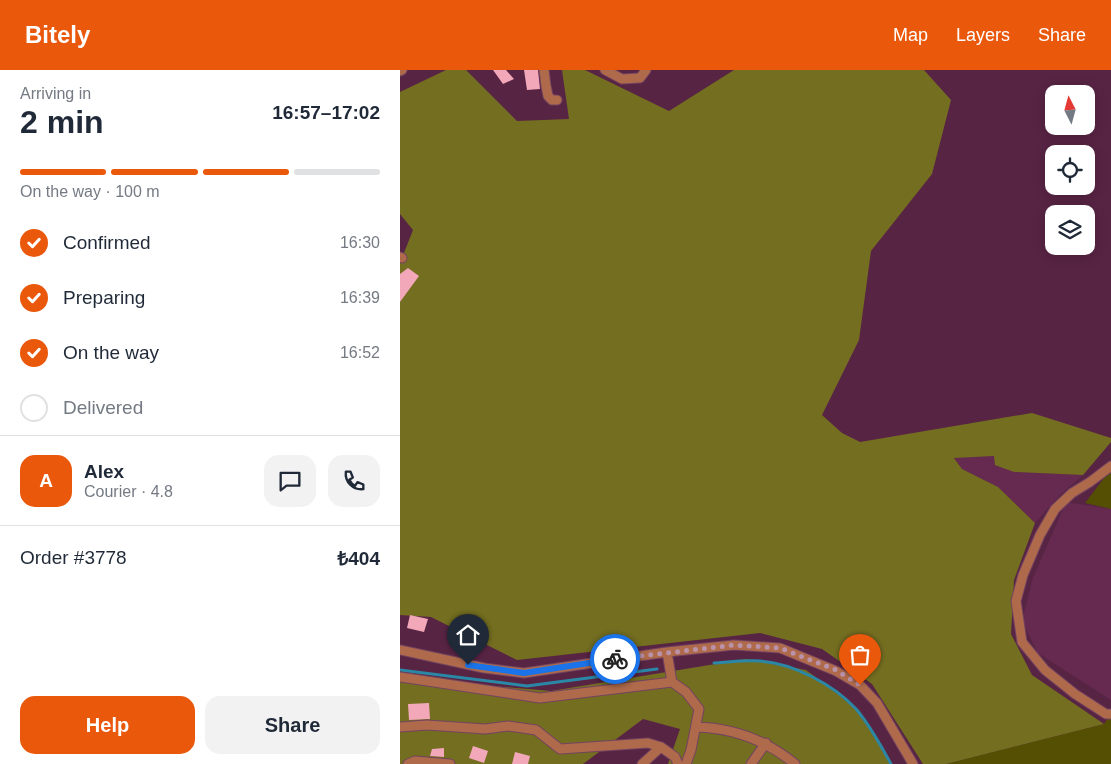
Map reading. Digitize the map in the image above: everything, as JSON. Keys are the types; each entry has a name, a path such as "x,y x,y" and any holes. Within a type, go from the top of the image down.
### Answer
{"street":[{"path":"544,70 548,96 552,100 557,100"},
{"path":"605,70 622,79 640,78 646,70"},
{"path":"1111,466 1072,493 1055,509 1040,535 1023,575 1016,601 1022,642 1045,670 1075,694 1106,714 1111,714"},
{"path":"400,650 484,668 524,673 667,652 734,645 780,648 836,670 860,685 877,703 913,764"},
{"path":"667,652 672,682"},
{"path":"400,677 540,698 672,682 686,692 699,709 686,764"},
{"path":"400,727 427,724 485,729 508,726 536,730 560,749 648,743 662,747 675,757 678,764"},
{"path":"696,727 718,728 766,743 793,763"},
{"path":"751,764 766,743"},
{"path":"642,764 662,747"},
{"path":"408,764 415,761 450,764"}],"shaded area":[{"path":"446,70 466,70 517,121 569,119 562,70 585,70 669,111 734,70 924,70 951,100 932,174 871,251 859,340 822,415 842,433 860,442 1032,413 1111,438 1111,442 1083,475 1014,472 995,465 994,456 954,458 962,469 998,487 1035,523 1014,580 1011,634 1032,675 1104,724 946,764 923,764 872,684 822,649 760,633 517,660 431,617 400,615 400,263 413,230 400,214 400,92"},
{"path":"994,456 1014,472 1083,475 1059,496 1035,523 998,487 962,469 954,457"},
{"path":"1111,469 1111,509 1085,503"},
{"path":"1066,502 1111,509 1111,700 1038,653 1022,621 1033,578"},
{"path":"746,659 806,670 859,710 892,764 668,764 680,729 643,719 583,764 400,764 400,678 551,691"},
{"path":"1111,714 1111,764 946,764 1104,724"}],"building":[{"path":"493,70 506,70 514,79 503,84"},
{"path":"524,70 538,70 540,89 527,90"},
{"path":"408,268 419,276 400,302 400,274"},
{"path":"410,615 428,619 424,632 407,628"},
{"path":"429,703 430,719 409,720 408,704"},
{"path":"473,746 488,751 484,763 469,758"},
{"path":"444,748 444,757 430,756 432,749"},
{"path":"515,752 530,756 528,764 512,764"}],"waterway":[{"path":"714,663 749,661 773,663 799,671 825,684 847,700 861,715 891,764"},
{"path":"400,670 527,686 657,669"}],"way so far":[{"path":"615,659 734,645 780,648 836,670 860,685"}],"route":[{"path":"468,665 524,673 615,659"}]}
